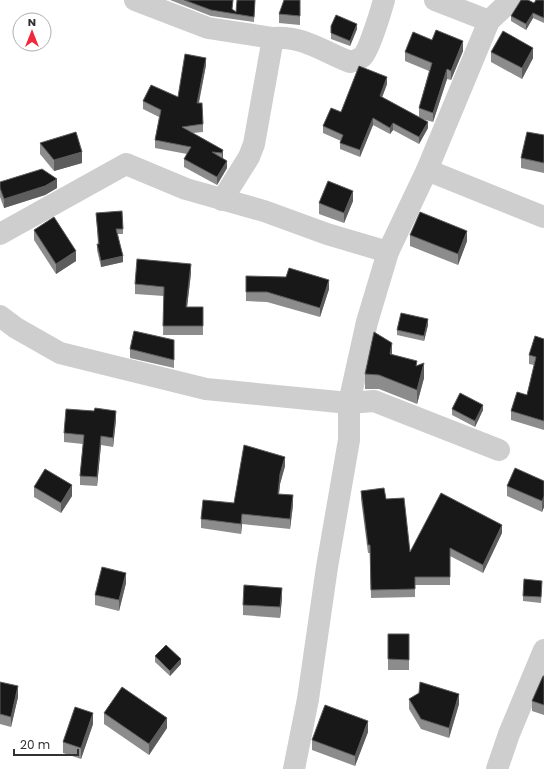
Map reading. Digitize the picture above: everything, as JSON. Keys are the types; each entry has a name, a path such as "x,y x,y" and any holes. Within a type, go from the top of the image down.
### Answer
{"street":[{"path":"135,0 208,28 273,38 287,37 298,39 350,62 358,60 363,56 377,25 384,0"},
{"path":"434,0 489,21"},
{"path":"294,769 308,698 327,567 349,440 349,403 367,322 388,252 427,170 489,21 511,0"},
{"path":"222,200 249,156 254,144 273,38"},
{"path":"0,234 126,164 186,189 264,211 327,234 388,252"},
{"path":"427,170 544,217"},
{"path":"0,316 16,328 60,353 206,389 349,403 374,401 499,450"},
{"path":"497,769 509,734 544,650"}],"building":[{"path":"184,0 233,0 232,9 236,12 237,0 255,0 254,17 211,10"},
{"path":"284,0 300,0 300,16 279,14"},
{"path":"521,0 528,0 534,3 536,0 544,0 544,18 533,13 526,24 511,16"},
{"path":"336,15 357,24 350,41 331,33 331,26"},
{"path":"436,30 463,41 451,71 447,69 433,113 419,108 432,63 405,52 413,32 432,40"},
{"path":"503,31 533,48 522,68 491,52"},
{"path":"185,54 206,58 197,103 202,103 203,124 182,127 223,150 222,153 212,152 227,161 217,177 184,159 191,147 155,140 161,110 143,101 151,85 178,97"},
{"path":"359,66 387,77 380,96 428,122 419,137 393,123 390,128 373,118 360,150 340,143 343,135 323,126 331,108 341,112"},
{"path":"76,132 82,152 54,160 40,143"},
{"path":"527,132 544,135 544,163 521,158"},
{"path":"42,169 57,179 45,186 4,199 0,188 0,182"},
{"path":"328,181 353,191 344,213 319,203"},
{"path":"122,211 123,229 116,229 123,256 101,261 97,244 99,244 96,213"},
{"path":"420,212 467,231 458,254 410,235"},
{"path":"54,217 76,251 56,264 34,230"},
{"path":"137,259 191,264 186,307 203,307 203,326 163,326 164,287 135,284"},
{"path":"289,268 329,280 320,308 267,292 246,292 246,276 286,277"},
{"path":"401,313 428,319 424,336 397,330"},
{"path":"134,331 174,340 174,360 130,349"},
{"path":"374,332 392,343 390,354 417,361 416,366 424,363 417,390 379,375 365,374"},
{"path":"535,336 544,339 544,421 511,411 517,392 527,395 536,357 529,355"},
{"path":"460,393 483,405 475,421 452,409"},
{"path":"95,408 116,411 113,438 101,436 97,477 80,476 84,435 64,433 66,409 94,411"},
{"path":"244,445 285,457 280,474 278,494 293,495 290,519 242,514 241,524 201,519 203,500 234,503"},
{"path":"515,468 544,481 544,496 542,501 507,486"},
{"path":"45,469 72,485 61,503 34,487"},
{"path":"384,488 386,499 404,498 410,552 441,493 502,525 483,565 450,548 450,577 415,577 415,589 371,590 370,545 368,545 361,491"},
{"path":"102,567 126,573 119,600 95,595"},
{"path":"524,579 542,581 541,597 523,596"},
{"path":"244,585 282,588 280,607 243,605"},
{"path":"388,634 409,634 409,660 388,659"},
{"path":"166,645 181,659 170,671 155,656"},
{"path":"544,676 544,705 532,701"},
{"path":"0,682 18,686 11,717 0,714"},
{"path":"420,682 459,694 449,728 421,719 409,699 419,693"},
{"path":"122,687 167,718 149,744 104,713"},
{"path":"325,705 368,721 355,756 312,740"},
{"path":"75,707 93,713 81,748 63,742"}]}
